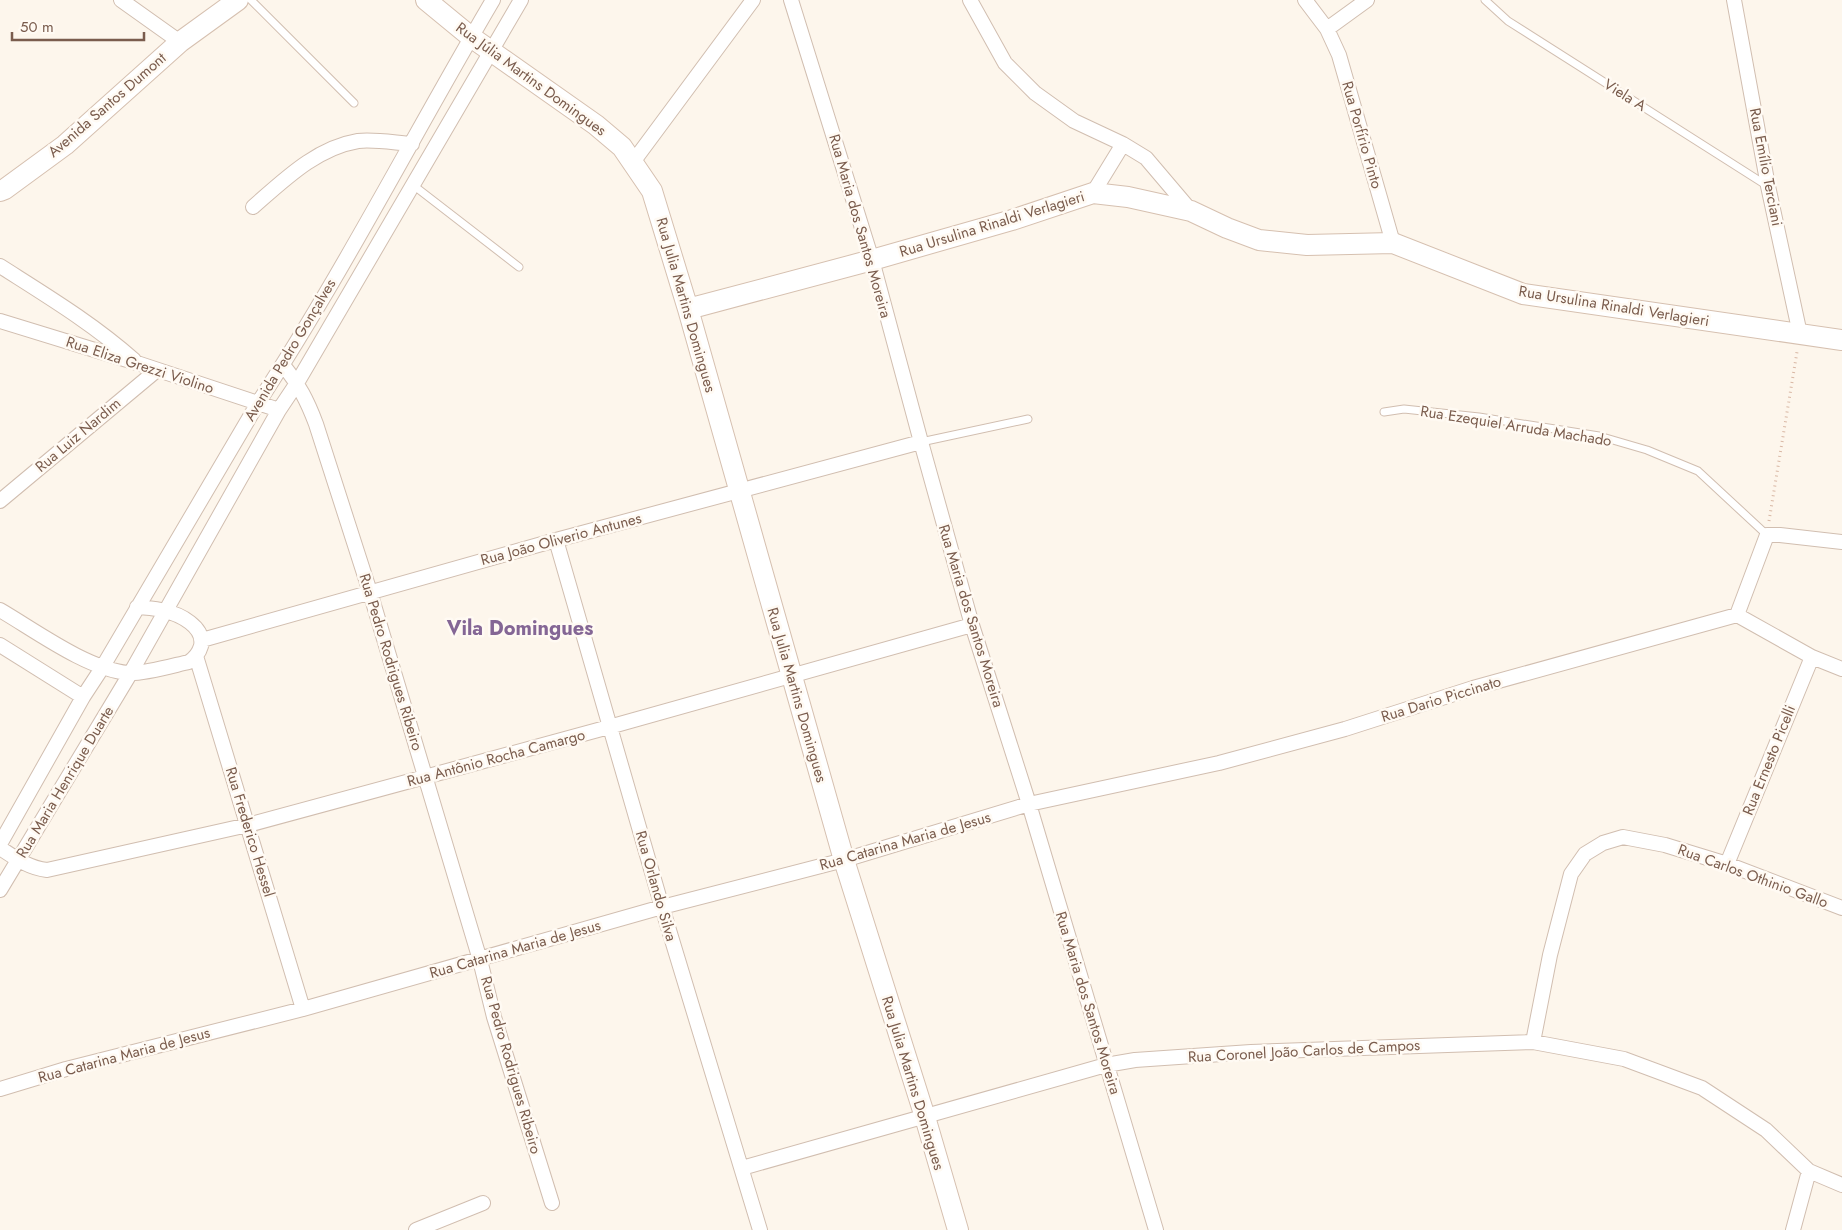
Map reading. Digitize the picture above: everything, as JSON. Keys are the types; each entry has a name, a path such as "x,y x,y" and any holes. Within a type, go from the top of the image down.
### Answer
{"street":[{"path":"121,0 180,42"},
{"name":"Avenida Santos Dumont","path":"0,191 65,145 180,42 238,0"},
{"name":"Rua Júlia Martins Domingues","path":"426,0 471,37 596,125 622,147 634,162"},
{"name":"Avenida Pedro Gonçalves","path":"83,697 258,403 283,365 412,144 492,0"},
{"name":"Avenida Pedro Gonçalves","path":"130,674 164,610 278,410 297,383 522,0"},
{"path":"634,162 753,0"},
{"name":"Rua Maria dos Santos Moreira","path":"791,0 872,260 920,442 972,625 1029,804 1156,1230"},
{"path":"970,0 1005,63 1035,93 1074,120 1123,144 1146,158 1191,211"},
{"name":"Rua Porfírio Pinto","path":"1305,0 1326,29 1340,55 1393,243"},
{"path":"1326,29 1367,0"},
{"name":"Rua Emílio Terciani","path":"1734,0 1768,186 1800,334"},
{"path":"253,207 293,172 325,152 359,141 412,144"},
{"path":"1093,194 1123,144"},
{"name":"Rua Julia Martins Domingues","path":"634,162 652,191 688,309 844,860 925,1117 958,1230"},
{"name":"Rua Ursulina Rinaldi Verlagieri","path":"688,309 872,260 1012,220 1093,194 1128,197 1191,211 1258,240 1307,245 1393,243 1522,294 1842,340"},
{"path":"0,266 107,336 137,363"},
{"name":"Rua Eliza Grezzi Violino","path":"0,321 137,363 278,410"},
{"name":"Rua Pedro Rodrigues Ribeiro","path":"283,365 307,399 370,592 480,960 494,1017 552,1204"},
{"name":"Rua Luiz Nardim","path":"2,497 157,370"},
{"name":"Rua João Oliverio Antunes","path":"202,640 556,540 920,442"},
{"path":"1842,542 1767,535 1737,615 1812,657 1842,669"},
{"name":"Rua Orlando Silva","path":"556,540 662,907 760,1230"},
{"path":"0,610 102,668 130,674 189,662 196,656 202,640 196,628 184,618 164,610 136,607"},
{"name":"Rua Dario Piccinato","path":"1029,804 1228,760 1346,729 1473,688 1737,615"},
{"name":"Rua Antônio Rocha Camargo","path":"0,846 17,860 36,869 47,870 248,825 610,727 972,625"},
{"path":"0,645 83,697"},
{"name":"Rua Frederico Hessel","path":"196,656 303,1009"},
{"name":"Rua Ernesto Picelli","path":"1727,864 1812,657"},
{"name":"Rua Maria Henrique Duarte","path":"0,890 130,674"},
{"name":"Rua Maria Henrique Duarte","path":"0,846 83,697"},
{"name":"Rua Catarina Maria de Jesus","path":"0,1089 66,1069 303,1009 662,907 844,860 1029,804"},
{"name":"Rua Carlos Othinio Gallo","path":"1533,1042 1550,955 1571,874 1585,854 1603,843 1623,838 1665,845 1727,864 1842,908"},
{"name":"Rua Coronel João Carlos de Campos","path":"742,1168 1106,1065 1135,1060 1251,1052 1533,1042 1624,1059 1702,1088 1766,1130 1809,1171 1842,1185"},
{"path":"1793,1230 1809,1171"},
{"path":"416,1230 483,1203"}],"lane":[{"path":"251,0 354,103"},
{"name":"Viela A","path":"1485,0 1508,21 1768,186"},
{"path":"413,185 518,266"},
{"name":"Rua Ezequiel Arruda Machado","path":"1384,412 1404,409 1488,419 1599,436 1647,450 1698,471 1767,535"},
{"path":"920,442 1028,419"}],"path":[{"path":"1767,535 1800,334"}],"district":[{"name":"Vila Domingues","path":"520,628"}]}
